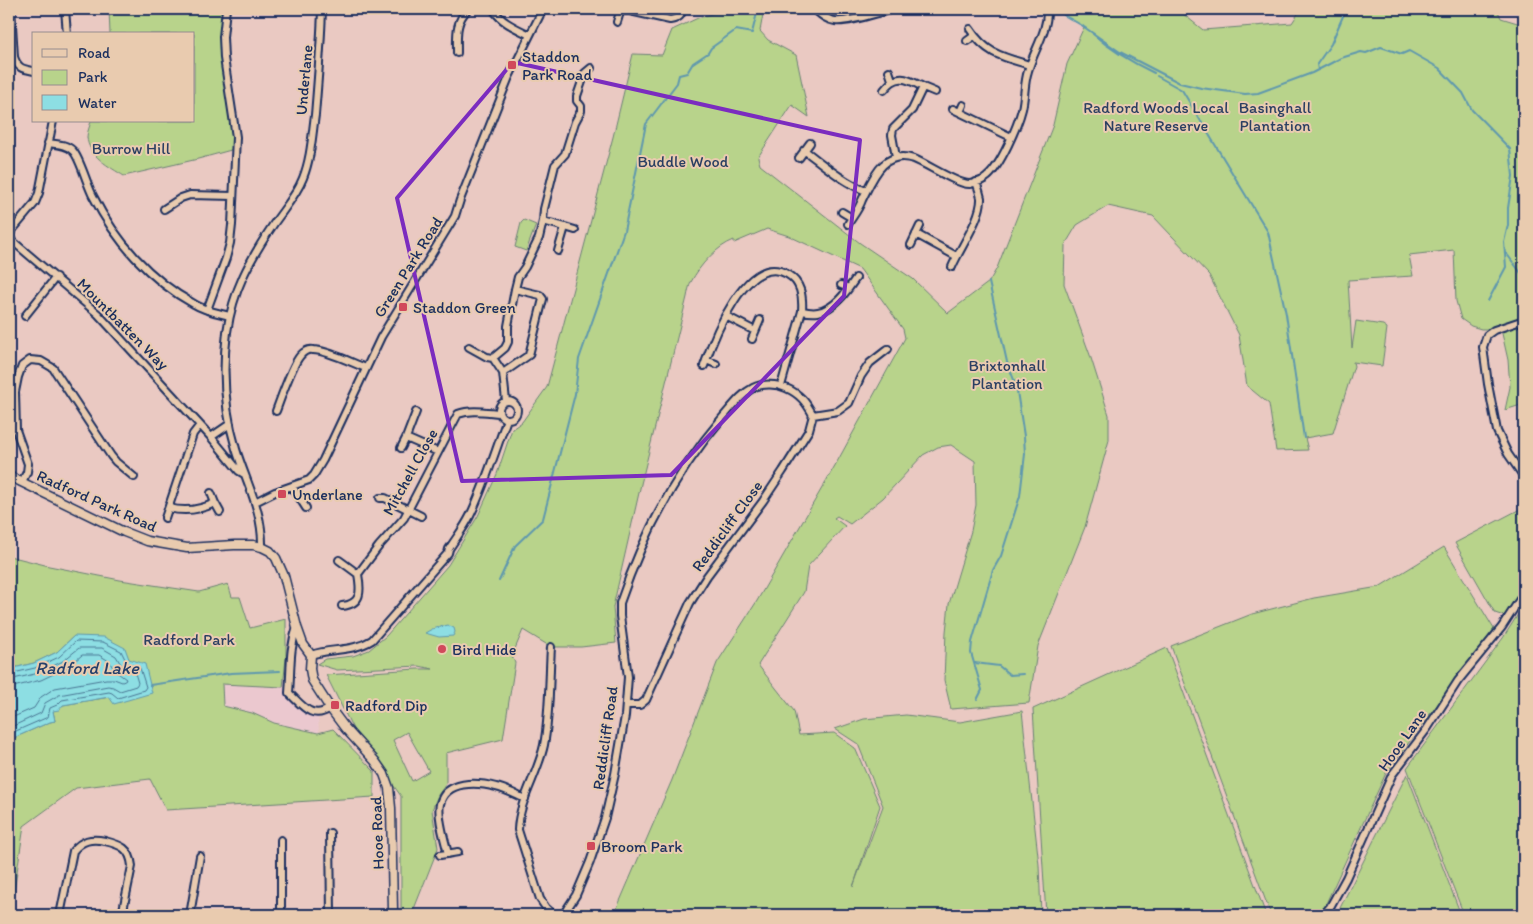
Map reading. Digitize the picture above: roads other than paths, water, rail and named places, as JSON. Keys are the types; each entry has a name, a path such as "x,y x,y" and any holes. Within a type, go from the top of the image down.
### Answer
{"street":[{"path":"11,9 14,58 17,65 32,70"},
{"path":"65,9 67,32"},
{"path":"207,310 226,258 232,225 236,137 224,58 223,37 226,9"},
{"name":"Underlane","path":"262,547 262,531 255,502 230,424 225,354 230,316 243,274 273,224 296,193 308,164 315,113 322,9"},
{"path":"457,53 454,43 458,22 468,9"},
{"path":"494,9 499,18 530,35"},
{"name":"Green Park Road","path":"255,502 309,480 324,460 380,337 455,216 509,77 543,9"},
{"path":"617,22 621,9 670,20 680,16 682,9"},
{"path":"814,9 824,17 836,21 894,9"},
{"path":"842,212 850,221 862,202 872,178 880,168 896,157 906,156 914,159 963,184 986,178 999,161 1022,108 1026,76 1044,29 1047,9"},
{"path":"970,29 974,36 998,56 1030,65"},
{"path":"967,41 974,36"},
{"path":"494,358 505,348 508,342 508,326 518,277 539,238 544,208 555,165 566,154 575,122 581,111 577,96 585,73 591,68"},
{"path":"889,71 892,80"},
{"path":"884,90 892,80 899,78 908,79 935,92"},
{"path":"896,157 892,136 893,129 912,110 923,86"},
{"path":"963,105 957,110 1011,137"},
{"path":"9,234 35,203 39,193 53,122"},
{"path":"48,143 72,149 107,222 123,244 142,264 175,293 195,305 230,316"},
{"path":"799,158 810,143"},
{"path":"804,150 845,181 866,191"},
{"path":"952,267 980,207 981,196 976,182"},
{"path":"164,209 181,198 190,195 233,196"},
{"path":"543,221 575,230"},
{"path":"911,245 920,226"},
{"path":"558,251 565,227"},
{"path":"916,234 956,256"},
{"name":"Mountbatten Way","path":"9,238 98,314 211,437 239,471 245,474"},
{"path":"716,364 705,363 711,344 726,316 750,280 758,274 771,270 784,272 793,278 799,287 802,298 802,311 781,386 799,395 813,414 838,411 849,404 861,376 870,363 888,349"},
{"path":"25,316 56,277"},
{"path":"802,311 816,313 826,310 839,300 856,278"},
{"path":"841,285 849,288"},
{"path":"503,373 529,355 542,299 540,295 515,289"},
{"path":"24,304 30,310"},
{"path":"726,316 755,331"},
{"path":"752,339 760,320"},
{"path":"1524,320 1500,327 1487,335 1483,350 1497,431 1508,454 1524,477"},
{"path":"469,347 487,357 494,358"},
{"path":"276,411 299,357 305,352 312,349 321,351 366,368"},
{"path":"494,358 503,373 506,401"},
{"path":"22,482 28,464 16,430 15,392 22,366 30,360 41,361 53,368 111,456 134,477"},
{"name":"Reddicliff Road","path":"563,915 576,895 590,862 605,818 614,781 626,705 628,677 620,604 648,533 693,454 740,398 754,387 770,384 781,386"},
{"path":"273,396 281,399"},
{"path":"262,547 270,551 276,558 284,576 303,644 311,655 323,651 358,647 372,640 448,554 449,549 469,518 484,484 507,419 514,416 517,410 512,402 506,401 500,404 499,413 507,419"},
{"name":"Mitchell Close","path":"358,574 404,518 458,414 475,411 499,413"},
{"path":"401,448 416,412"},
{"name":"Reddicliff Close","path":"626,705 640,705 646,700 690,603 707,576 778,479 809,430 813,414"},
{"path":"211,437 230,424"},
{"path":"165,518 193,434 200,425"},
{"path":"406,438 438,452"},
{"name":"Radford Park Road","path":"9,476 124,532 147,541 187,548 234,545 262,547"},
{"path":"292,486 306,508"},
{"path":"211,493 220,512"},
{"path":"380,498 385,498 421,516"},
{"path":"169,508 185,510 215,504"},
{"path":"339,560 358,574 360,592 355,602 342,606"},
{"name":"Hooe Lane","path":"1323,915 1330,907 1346,878 1392,775 1427,729 1458,681 1502,627 1524,593"},
{"path":"297,627 290,658 289,693 312,714 318,714 330,708"},
{"path":"551,648 554,660 544,746 536,774 518,820 518,830 540,899 554,915"},
{"name":"Hooe Road","path":"311,655 310,669 312,680 345,728 375,760 384,774 391,808 394,915"},
{"path":"448,854 439,805 448,790 457,786 474,784 497,787 525,799"},
{"path":"330,833 331,915"},
{"path":"60,915 73,851 86,840 96,839 119,844 131,858 132,866 122,915"},
{"path":"281,840 281,915"},
{"path":"440,855 458,852"},
{"path":"190,915 200,856"}],"water":[{"path":"448,625 454,628 453,636 439,637 425,633 432,629"},
{"name":"Radford Lake","path":"74,636 104,637 125,648 129,659 145,664 152,693 114,704 109,697 63,705 59,710 53,711 55,721 9,740 10,669 34,663 57,652"}],"waterway":[{"path":"499,581 515,546 543,519 575,394 579,359 624,231 646,124 677,83 679,75 687,73 693,63 736,30 752,33 758,9"},
{"path":"1318,70 1317,64 1331,44 1346,9"},
{"path":"1060,13 1083,26"},
{"path":"1084,27 1120,52 1180,83 1245,94 1258,93 1312,73 1341,58 1361,52 1366,53 1381,47 1402,54 1409,51 1439,68 1463,93 1472,110 1510,149 1513,176 1508,208 1508,225 1504,242 1506,267 1488,301"},
{"path":"1093,34 1122,56 1154,73"},
{"path":"1157,76 1182,90 1268,232 1286,314 1304,438"},
{"path":"1506,253 1524,277"},
{"path":"977,700 982,690 971,653 972,642 993,570 1001,556 1020,496 1025,454 1016,385 1007,362 989,282"},
{"path":"975,663 999,666 1010,675 1023,674"},
{"path":"150,685 231,673 280,671"}],"place":[{"name":"Staddon Park Road","path":"512,65"},
{"name":"Staddon Green","path":"403,307"},
{"name":"Underlane","path":"282,494"},
{"name":"Bird Hide","path":"442,649"},
{"name":"Radford Dip","path":"335,705"},
{"name":"Broom Park","path":"591,846"}],"park label":[{"name":"Radford Woods Local Nature Reserve","path":"1156,116"},
{"name":"Basinghall Plantation","path":"1275,116"},
{"name":"Burrow Hill","path":"131,148"},
{"name":"Buddle Wood","path":"683,161"},
{"name":"Brixtonhall Plantation","path":"1007,374"},
{"name":"Radford Park","path":"189,639"}]}
